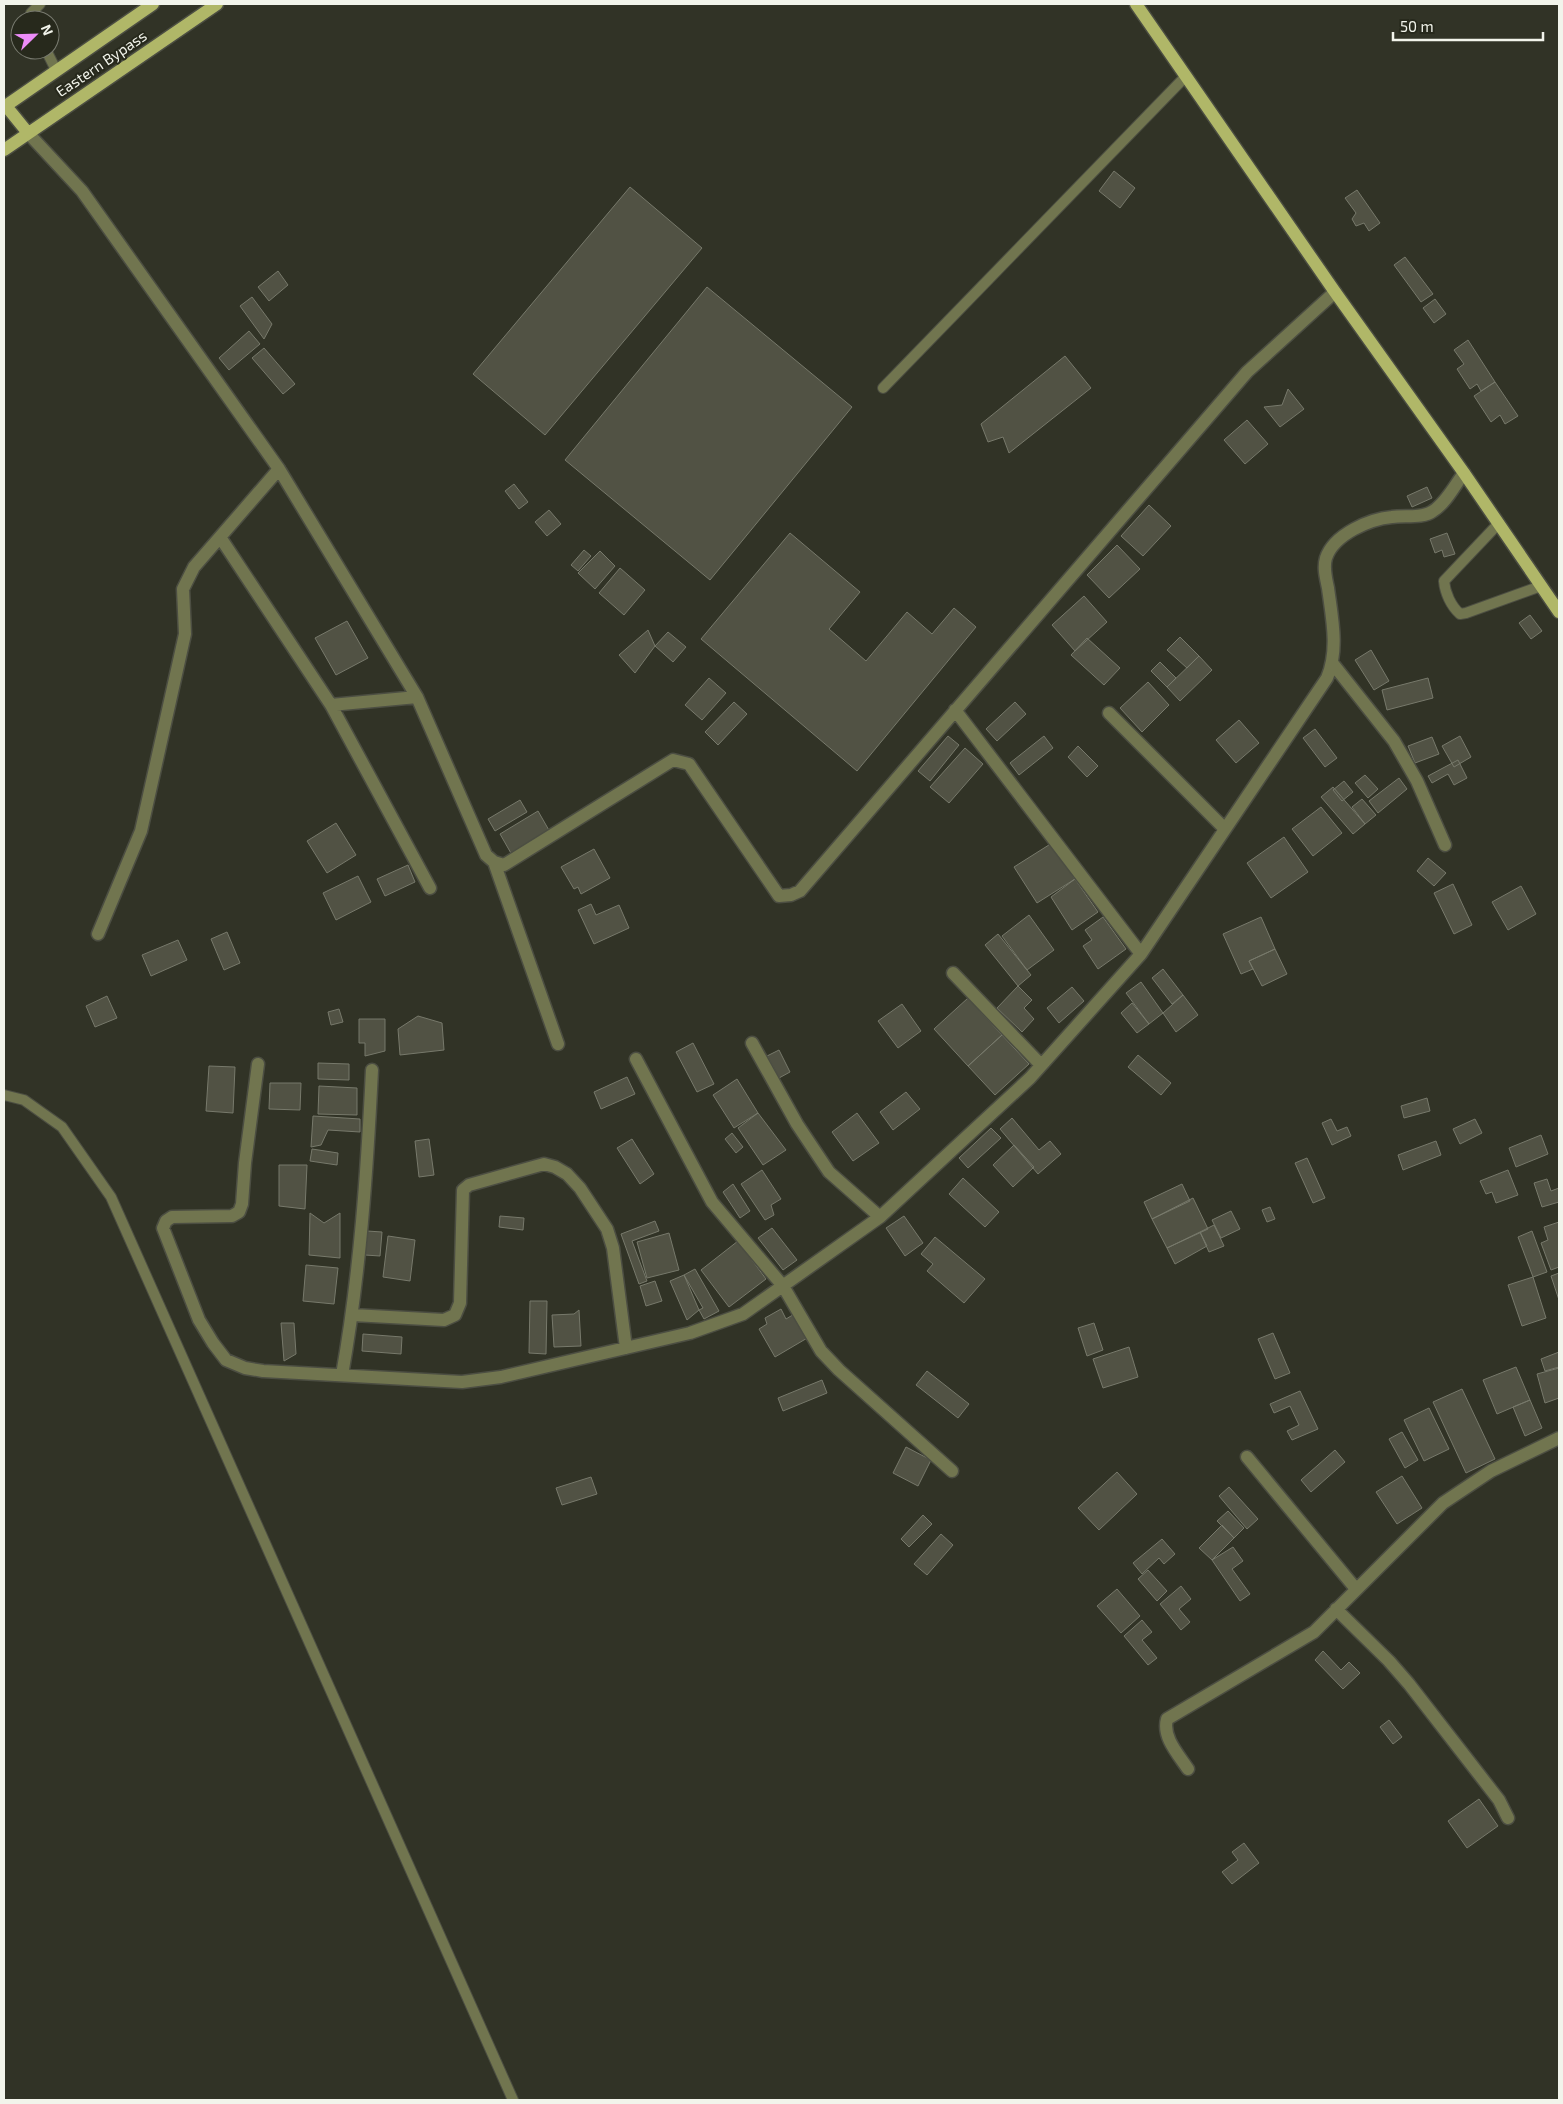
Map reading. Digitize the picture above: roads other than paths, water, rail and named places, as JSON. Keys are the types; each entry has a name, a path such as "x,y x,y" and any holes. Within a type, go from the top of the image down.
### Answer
{"main road":[{"name":"Eastern Bypass","path":"5,106 153,4"},
{"name":"Eastern Bypass","path":"4,150 217,4"},
{"path":"1136,4 1335,292 1499,523 1559,612"},
{"path":"5,106 28,133"}],"street":[{"path":"28,133 82,191 279,469 417,697 486,855 494,862 504,865 673,760 688,764 780,896 800,891 810,882 955,710 1247,372 1335,292"},
{"path":"98,934 141,830 184,634 183,590 194,567 279,469"},
{"path":"258,1064 245,1162 242,1204 239,1212 232,1216 172,1217 166,1221 163,1228 199,1320 226,1360 245,1368 263,1371 462,1382 501,1377 626,1348 717,1324 743,1314 880,1217 1030,1078 1141,954 1327,678 1333,664 1335,651 1324,570 1326,556 1338,541 1359,527 1391,517 1422,516 1432,512 1464,473"},
{"path":"220,537 331,705 430,888"},
{"path":"1333,664 1394,741 1417,781 1446,845"},
{"path":"331,705 417,697"},
{"path":"955,710 1141,954"},
{"path":"1109,713 1225,829"},
{"path":"494,862 558,1044"},
{"path":"952,973 1041,1065"},
{"path":"752,1043 802,1132 829,1172 880,1217"},
{"path":"636,1059 712,1202 783,1286 821,1351 839,1370 952,1471"},
{"path":"342,1375 353,1316 367,1185 372,1070"},
{"path":"353,1316 444,1320 455,1315 460,1303 463,1190 469,1185 544,1164 555,1167 567,1174 580,1188 607,1229 613,1248 626,1348"},
{"path":"1188,1768 1169,1739 1165,1728 1168,1719 1307,1636 1443,1503 1491,1471 1559,1438"},
{"path":"1247,1458 1356,1589"},
{"path":"1336,1609 1389,1660 1409,1684 1499,1800 1508,1818"}],"lane":[{"path":"51,60 56,70"},
{"path":"883,388 1186,76"},
{"path":"1499,523 1444,581 1445,590 1455,610 1460,614 1466,613 1541,586"},
{"path":"4,1095 24,1100 62,1127 111,1197 513,2100"}]}
